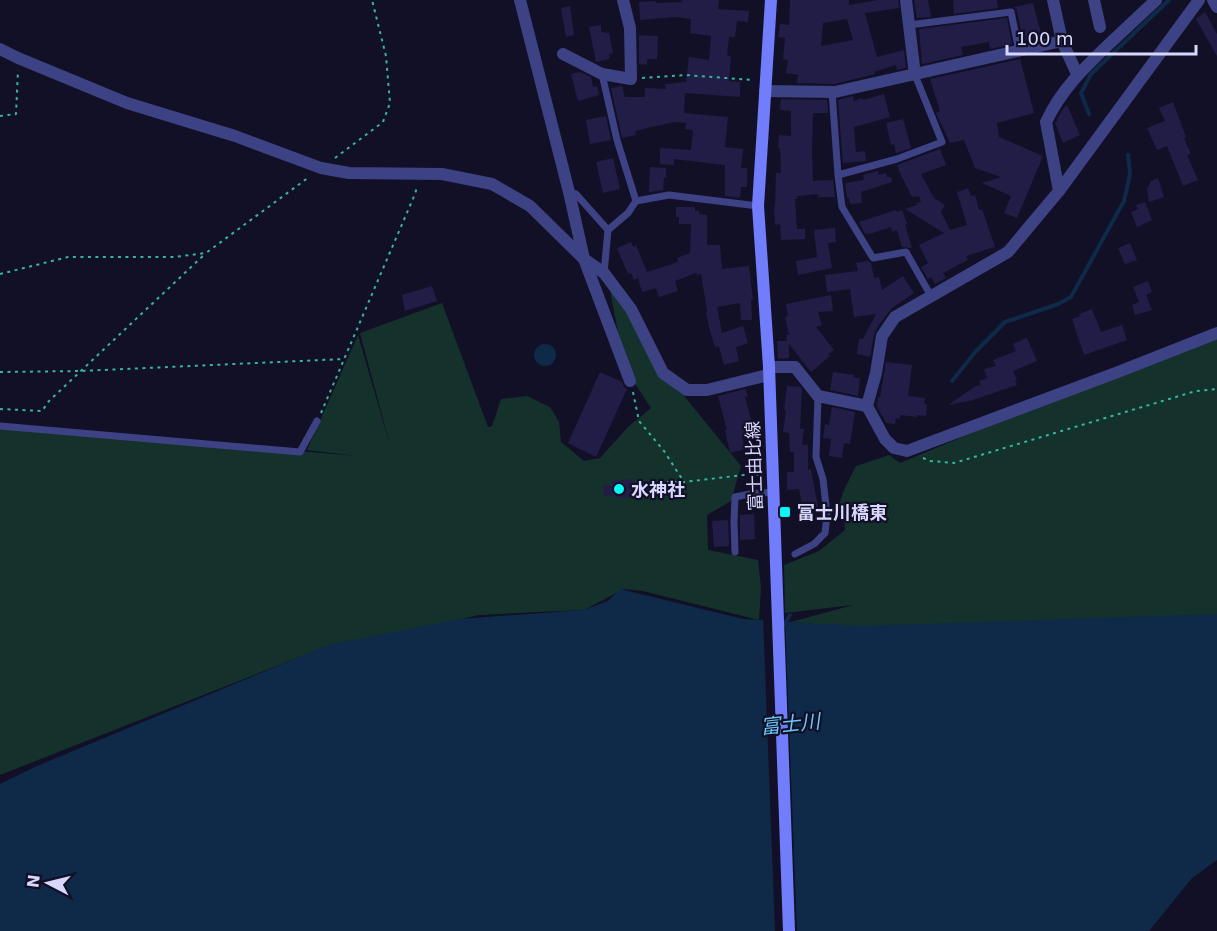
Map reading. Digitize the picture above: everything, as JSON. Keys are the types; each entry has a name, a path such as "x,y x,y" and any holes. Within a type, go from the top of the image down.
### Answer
{"main road":[{"name":"富士由比線","path":"771,0 758,206 768,371 789,931"}],"street":[{"path":"520,0 584,259 630,381"},
{"path":"563,54 602,74 631,79 630,28 623,0"},
{"path":"906,0 915,75"},
{"path":"1053,0 1062,41 1077,74"},
{"path":"1094,0 1100,27"},
{"path":"1059,190 1046,122 1077,74 1156,0"},
{"path":"1199,0 1059,190 1008,252 895,317 882,336 876,373 867,406 885,439 894,448 906,451 1217,333"},
{"path":"1213,0 1217,7"},
{"path":"765,91 832,92 1062,41"},
{"path":"0,49 127,103 235,136 321,168 349,173 442,174 492,184 530,206 584,259 604,273 631,309 663,373 687,390 707,390 768,371 795,367 818,396 867,406"}],"lane":[{"path":"909,25 1011,12 1019,51"},
{"path":"602,74 617,140 636,201"},
{"path":"838,175 897,159 942,142 915,75"},
{"path":"832,92 842,207 873,258 906,252 932,296"},
{"path":"569,192 576,194 608,230"},
{"path":"604,273 608,230 628,213 636,201 669,195 758,206"},
{"path":"795,554 814,544 825,532 827,515 823,479 816,457 818,396"},
{"path":"0,426 300,452 317,422"},
{"path":"735,552 735,497 773,492"}],"path":[{"path":"0,409 42,411 49,401 206,253 383,122 390,103 386,56 372,0"},
{"path":"0,116 16,114 18,58"},
{"path":"631,79 686,75 741,78 757,80 765,91"},
{"path":"317,422 415,194 418,174"},
{"path":"0,274 68,257 174,257 206,253"},
{"path":"0,372 81,371 344,359"},
{"path":"630,381 639,421 664,451 684,482"},
{"path":"906,451 930,461 954,463 1196,391 1217,389"},
{"path":"652,482 684,482 752,474 772,476"}],"green space":[{"path":"610,290 644,334 681,392 741,466 731,501 707,515 708,550 758,560 761,588 759,620 643,591 624,589 584,610 479,615 302,656 0,775 0,426 357,456 307,450 358,335 391,449 360,333 442,303 488,427 492,426 501,399 527,396 550,407 559,422 561,442 584,461 600,458 628,427 651,408 625,369"},
{"path":"1217,333 1217,629 1076,646 791,622 853,605 785,613 784,565 819,551 845,530 844,519 838,508 856,466 889,455 900,463"}],"water":[{"path":"541,344 549,344 556,351 556,359 549,366 541,366 534,359 534,351"},
{"name":"富士川","path":"620,589 743,619 860,626 1217,614 1217,860 1192,878 1149,931 0,931 0,784 37,766 328,645 460,619 584,610 608,601"}],"pier":[{"path":"763,617 785,618 797,931 775,931"}],"building":[{"path":"682,0 719,0 718,9 749,11 748,22 737,21 735,37 729,37 727,55 731,57 729,81 740,82 740,97 685,93 684,113 728,117 725,147 743,149 741,168 747,168 747,187 741,187 740,198 725,196 725,165 674,159 674,165 660,164 660,148 691,150 693,130 685,129 686,123 674,122 635,131 636,135 622,138 611,88 622,86 625,97 645,97 645,88 666,89 665,84 686,82 689,57 709,60 711,36 690,33 691,19 675,17 640,20 639,2 682,2"},
{"path":"790,0 849,0 849,5 878,0 898,0 899,8 865,13 877,57 904,50 906,68 897,70 896,65 874,72 875,74 834,84 797,83 798,75 786,73 788,60 783,59 785,38 778,37 780,24 789,25","holes":["847,19 853,40 821,46 823,23"]},
{"path":"914,0 928,0 931,17 917,18"},
{"path":"953,0 997,0 998,8 954,14"},
{"path":"1033,3 1042,37 1023,41 1017,11 1014,7"},
{"path":"570,6 574,35 566,37 561,8"},
{"path":"1205,12 1217,34 1217,56 1196,19"},
{"path":"1007,18 1012,44 990,49 989,42 961,47 963,55 922,64 919,29"},
{"path":"601,25 601,32 609,33 613,53 609,54 610,59 596,62 589,27"},
{"path":"639,35 658,36 657,59 647,59 647,65 639,64"},
{"path":"1020,59 1034,113 997,123 999,137 1043,156 1017,218 1004,213 1011,196 982,183 1001,177 975,168 964,140 950,143 936,113 940,111 930,79"},
{"path":"580,72 591,77 593,87 597,86 599,95 578,101 571,74"},
{"path":"884,94 890,117 854,127 856,152 865,151 866,161 843,163 838,100 853,96 854,101 862,98 863,100"},
{"path":"781,99 827,100 828,113 813,113 813,181 833,180 835,197 818,197 818,194 797,196 795,199 797,229 805,229 805,239 781,240 780,224 775,225 776,173 781,173 779,135 791,136 791,111 780,110"},
{"path":"1173,102 1191,154 1187,155 1198,180 1183,186 1167,146 1157,150 1147,128 1165,121 1159,108"},
{"path":"1067,105 1080,135 1063,143 1055,123"},
{"path":"606,116 611,140 590,144 586,120"},
{"path":"903,119 911,148 896,153 894,144 891,145 886,123"},
{"path":"940,149 946,165 921,174 934,198 945,205 941,212 950,230 967,225 957,192 968,188 971,196 975,195 979,210 982,209 995,247 966,256 968,260 943,273 946,278 935,284 931,277 928,279 921,267 928,263 919,245 944,233 905,209 921,202 919,196 912,197 897,165"},
{"path":"613,158 620,189 603,193 596,162"},
{"path":"650,167 666,168 663,190 649,192"},
{"path":"878,171 879,175 886,173 887,177 891,177 892,182 861,192 862,203 850,204 845,183 864,180 863,175"},
{"path":"1158,178 1164,197 1149,202 1147,189 1151,181"},
{"path":"1145,202 1152,220 1137,227 1131,212 1138,209 1136,205"},
{"path":"676,207 695,207 695,211 699,211 699,214 707,215 707,245 720,245 722,269 749,266 753,300 751,300 752,320 741,320 740,303 717,307 722,333 743,326 748,343 736,347 739,361 724,365 719,346 715,347 706,313 701,274 696,273 675,281 678,291 659,297 656,288 642,292 638,278 634,280 631,273 628,274 617,248 631,242 633,247 636,245 647,272 678,262 677,258 690,253 691,224 679,224"},
{"path":"896,210 897,212 902,210 912,248 902,247 897,230 892,232 891,227 865,234 859,222"},
{"path":"835,228 836,242 828,243 832,268 798,275 796,261 817,257 814,230"},
{"path":"1130,243 1137,260 1125,264 1118,248"},
{"path":"868,261 871,263 874,278 879,277 882,290 903,276 914,293 892,308 878,326 870,357 857,354 859,339 863,339 876,314 854,317 850,289 827,292 825,275 858,271 856,263"},
{"path":"1148,281 1152,292 1146,295 1152,310 1135,315 1132,305 1139,302 1133,287"},
{"path":"432,286 437,301 405,311 402,295"},
{"path":"831,295 833,311 818,312 822,325 816,327 834,350 828,354 830,356 811,372 789,344 789,358 778,359 777,341 787,341 786,335 789,335 785,317 788,316 786,304"},
{"path":"1092,309 1101,332 1122,325 1127,340 1084,355 1072,319"},
{"path":"1027,338 1037,361 1013,371 1017,385 973,400 948,405 981,385 979,381 987,378 984,369 996,366 993,360 1016,351 1013,344"},
{"path":"886,362 912,365 908,396 925,398 926,416 900,415 900,419 896,418 895,424 886,423 877,407"},
{"path":"600,372 622,382 627,389 596,457 568,443"},
{"path":"833,372 860,378 858,396 830,390"},
{"path":"787,386 801,387 802,390 800,429 804,429 802,445 808,445 808,470 811,469 819,512 804,515 799,489 787,490 787,472 794,472 794,452 790,452 789,433 783,432"},
{"path":"745,389 751,420 744,422 747,435 742,436 745,449 730,453 725,430 727,430 718,396"},
{"path":"832,407 855,412 850,444 844,443 842,458 829,456 831,439 823,438 825,424 829,425"},
{"path":"633,479 633,484 636,484 637,497 604,496 603,485 613,485 612,481"},
{"path":"754,514 755,539 740,540 740,515"},
{"path":"728,520 729,546 714,547 712,521"}],"waterway":[{"path":"1089,114 1081,93 1091,74 1169,0"},
{"path":"952,381 976,351 1005,322 1058,304 1071,297 1124,201 1130,174 1128,155"},
{"path":"784,625 790,615"}],"place":[{"name":"水神社","path":"619,489"},
{"name":"富士川橋東","path":"785,512"}]}
